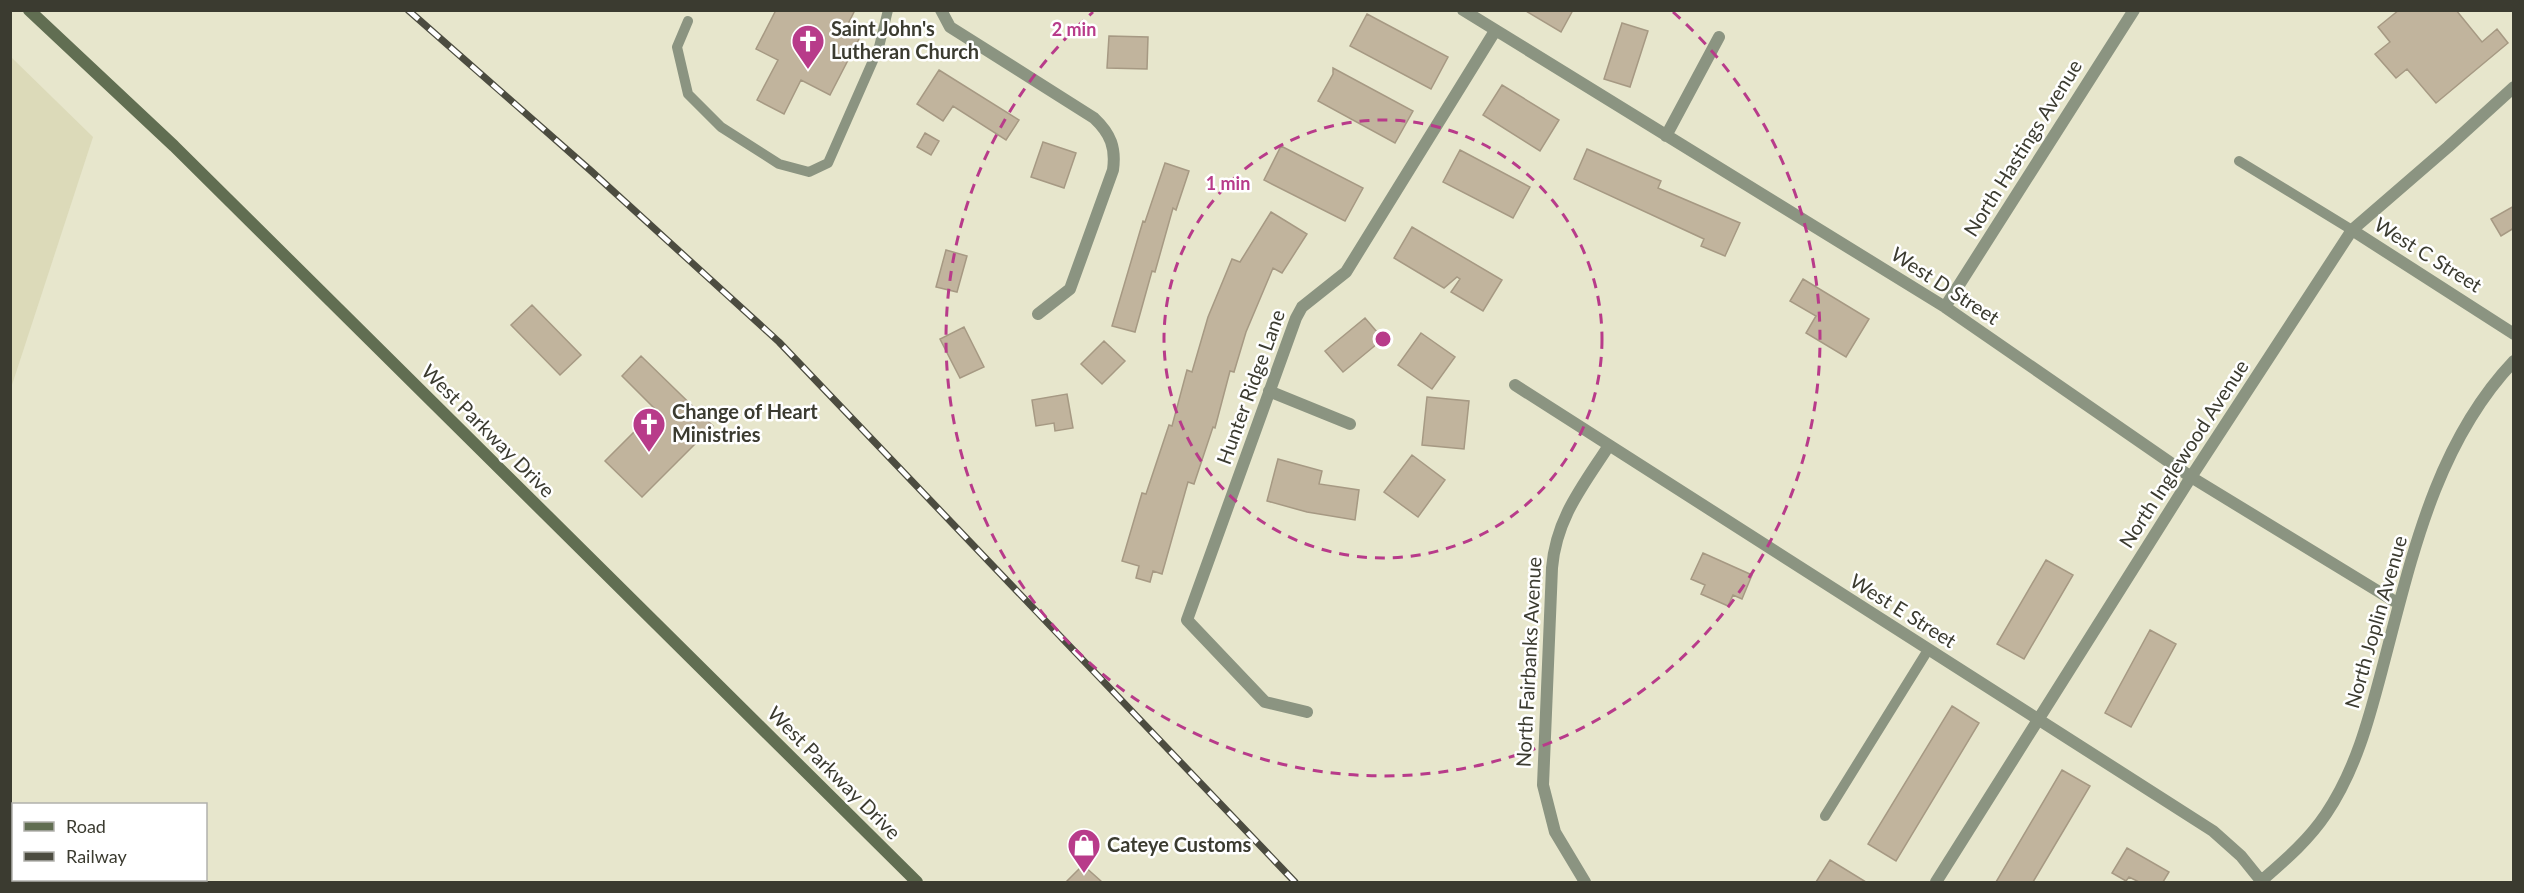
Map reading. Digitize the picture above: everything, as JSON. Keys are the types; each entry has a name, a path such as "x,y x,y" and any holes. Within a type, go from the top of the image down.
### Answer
{"main road":[{"name":"West Parkway Drive","path":"29,10 174,146 917,882"}],"street":[{"path":"941,10 950,27 1094,118 1105,129 1113,143 1115,153 1113,170 1070,290 1038,314"},
{"name":"West D Street","path":"1463,10 1945,307 2191,477 2399,604"},
{"name":"North Hastings Avenue","path":"1945,307 2134,10"},
{"name":"Hunter Ridge Lane","path":"1307,712 1265,702 1187,620 1269,391 1302,307 1346,272 1495,31"},
{"path":"1666,136 1719,37"},
{"name":"North Inglewood Avenue","path":"1936,882 2191,477 2352,230 2514,87"},
{"name":"West C Street","path":"2352,230 2514,334"},
{"name":"North Joplin Avenue","path":"2261,882 2313,833 2340,792 2365,734 2399,604 2434,489 2451,448 2473,411 2514,361"},
{"name":"West E Street","path":"1515,385 1608,447 2213,831 2241,856 2261,882"},
{"path":"1269,391 1350,424"},
{"name":"North Fairbanks Avenue","path":"1585,882 1555,832 1543,785 1552,568 1556,537 1562,522 1608,447"}],"lane":[{"path":"688,21 676,47 688,94 721,126 779,164 809,172 828,162 879,47 888,10"},
{"path":"2239,161 2352,230"},
{"path":"1825,816 1928,650"}],"shaded area":[{"path":"11,57 93,137 11,388"}],"building":[{"name":"Saint John's Lutheran Church","path":"776,10 855,10 847,26 862,33 830,95 801,80 784,114 757,100 778,60 756,49"},
{"path":"1524,10 1573,10 1561,32"},
{"path":"2399,10 2456,10 2482,42 2497,29 2508,43 2436,103 2407,69 2396,78 2375,54 2390,42 2378,27"},
{"path":"1367,14 1448,57 1431,89 1350,46"},
{"path":"1622,23 1648,31 1630,87 1604,79"},
{"path":"1109,36 1148,37 1147,69 1107,68"},
{"path":"1333,68 1413,111 1395,143 1318,101 1333,74"},
{"path":"939,70 1019,120 1006,140 953,106 943,121 917,104"},
{"path":"1502,85 1559,120 1540,151 1483,115"},
{"path":"925,133 939,141 931,155 917,147"},
{"path":"1043,142 1076,153 1064,188 1031,177"},
{"path":"1281,146 1363,188 1345,221 1264,180"},
{"path":"1587,149 1661,181 1658,188 1740,223 1725,256 1701,246 1704,239 1574,179"},
{"path":"1460,150 1530,187 1513,218 1443,182"},
{"path":"1165,163 1189,171 1176,210 1173,208 1135,332 1112,326 1143,221 1145,222"},
{"path":"2514,206 2514,228 2501,236 2491,219"},
{"path":"1271,212 1307,234 1282,273 1273,268 1246,332 1234,372 1230,371 1215,428 1213,427 1194,484 1188,482 1162,574 1153,571 1150,582 1136,578 1139,566 1122,561 1142,493 1146,494 1169,425 1172,426 1187,370 1192,372 1208,317 1232,259 1240,262"},
{"path":"1412,227 1502,280 1483,311 1451,292 1460,279 1457,277 1444,288 1394,258"},
{"path":"946,250 967,256 957,292 936,287"},
{"path":"1803,279 1869,319 1846,357 1806,333 1816,316 1790,301"},
{"path":"532,305 581,355 560,375 511,325"},
{"path":"1365,318 1383,339 1343,372 1325,351"},
{"path":"964,327 984,367 960,378 940,339"},
{"path":"1421,333 1455,357 1432,389 1398,365"},
{"path":"1104,341 1125,361 1102,384 1081,364"},
{"path":"641,356 713,426 642,497 605,461 656,410 622,376"},
{"path":"1067,394 1073,428 1055,431 1054,423 1036,426 1032,400"},
{"path":"1427,397 1469,401 1464,449 1422,445"},
{"path":"1412,455 1445,480 1418,517 1384,492"},
{"path":"1278,459 1322,471 1319,484 1359,490 1355,520 1307,512 1267,501"},
{"path":"1703,553 1752,575 1742,599 1733,595 1728,606 1701,594 1705,585 1691,579"},
{"path":"2046,560 2073,575 2024,659 1997,644"},
{"path":"2150,630 2176,644 2131,727 2105,713"},
{"path":"1952,706 1979,723 1896,861 1868,844"},
{"path":"2062,770 2090,786 2033,882 1996,882"},
{"path":"2127,848 2169,872 2163,882 2139,882 2129,877 2126,881 2112,873"},
{"path":"1830,860 1866,882 1816,882"},
{"name":"Cateye Customs","path":"1083,865 1102,882 1066,882"}],"railway":[{"path":"408,10 590,170 779,342 1295,882"}],"place":[{"name":"Saint John's Lutheran Church","path":"808,70"},
{"name":"Change of Heart Ministries","path":"649,453"},
{"name":"Cateye Customs","path":"1084,874"}]}
